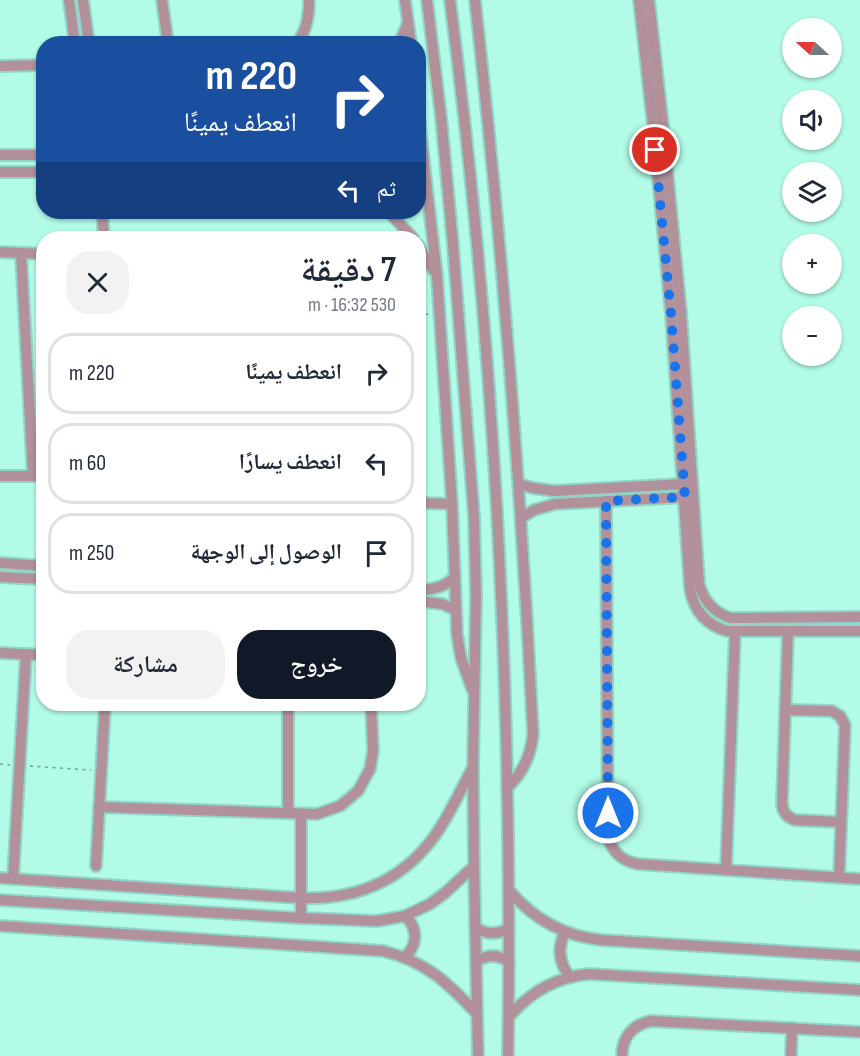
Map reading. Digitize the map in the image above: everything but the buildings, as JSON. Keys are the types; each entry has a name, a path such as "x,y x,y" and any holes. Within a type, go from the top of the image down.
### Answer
{"street":[{"path":"69,0 74,36"},
{"path":"83,0 88,36"},
{"path":"162,0 167,36"},
{"path":"302,36 308,20 309,0"},
{"path":"405,0 410,36"},
{"path":"427,0 447,181 472,479 476,585 473,766 478,1056"},
{"path":"450,0 472,192 487,352 500,565 509,890 508,1056"},
{"path":"475,0 499,237 519,484 533,734 531,751 524,768 507,788"},
{"path":"640,0 681,313 690,590 694,604 713,626 727,631 860,631"},
{"path":"649,0 684,484 699,584 712,609 731,618 860,617"},
{"path":"402,36 408,23"},
{"path":"0,66 36,65"},
{"path":"0,155 36,155"},
{"path":"0,172 36,172"},
{"path":"426,203 437,276 452,504 457,634 461,658 474,693"},
{"path":"396,219 407,231"},
{"path":"0,252 36,254"},
{"path":"21,253 36,450"},
{"path":"426,258 437,276"},
{"path":"0,476 36,476"},
{"path":"519,484 547,490 684,484"},
{"path":"583,489 584,502"},
{"path":"547,490 548,505"},
{"path":"521,518 548,505 606,501 688,500"},
{"path":"606,501 608,837 615,852 621,858 638,864 860,879"},
{"path":"426,503 452,504"},
{"path":"0,563 36,565"},
{"path":"0,577 36,579"},
{"path":"426,589 444,586 455,578"},
{"path":"426,602 442,604 456,610"},
{"path":"726,870 735,631"},
{"path":"788,631 783,810 795,820 841,822"},
{"path":"0,653 36,655"},
{"path":"13,879 26,654"},
{"path":"786,710 828,710 837,713 843,720 845,729 839,877"},
{"path":"96,866 105,711"},
{"path":"288,711 288,813"},
{"path":"99,807 317,814 340,806 358,791 370,770 373,751 371,711"},
{"path":"0,878 301,898 333,897 359,892 385,880 419,855 437,832 473,766"},
{"path":"301,814 301,918"},
{"path":"0,900 377,921 405,916 422,909 438,899 474,866"},
{"path":"509,890 538,918 565,932 583,938 860,956"},
{"path":"405,916 415,934 412,949 405,957"},
{"path":"0,926 372,949 405,957 425,967 443,979 477,1014"},
{"path":"475,927 489,934 500,933 509,928"},
{"path":"565,932 560,956 563,967 570,977"},
{"path":"476,962 490,956 500,957 509,962"},
{"path":"509,1017 523,1001 540,989 570,977 598,973 860,990"},
{"path":"622,1056 623,1044 628,1034 636,1026 652,1021 860,1032"},
{"path":"791,1056 792,1028"}],"path":[{"path":"0,764 101,770"}],"route":[{"path":"608,813 606,501 685,497 671,314 655,150"}]}
